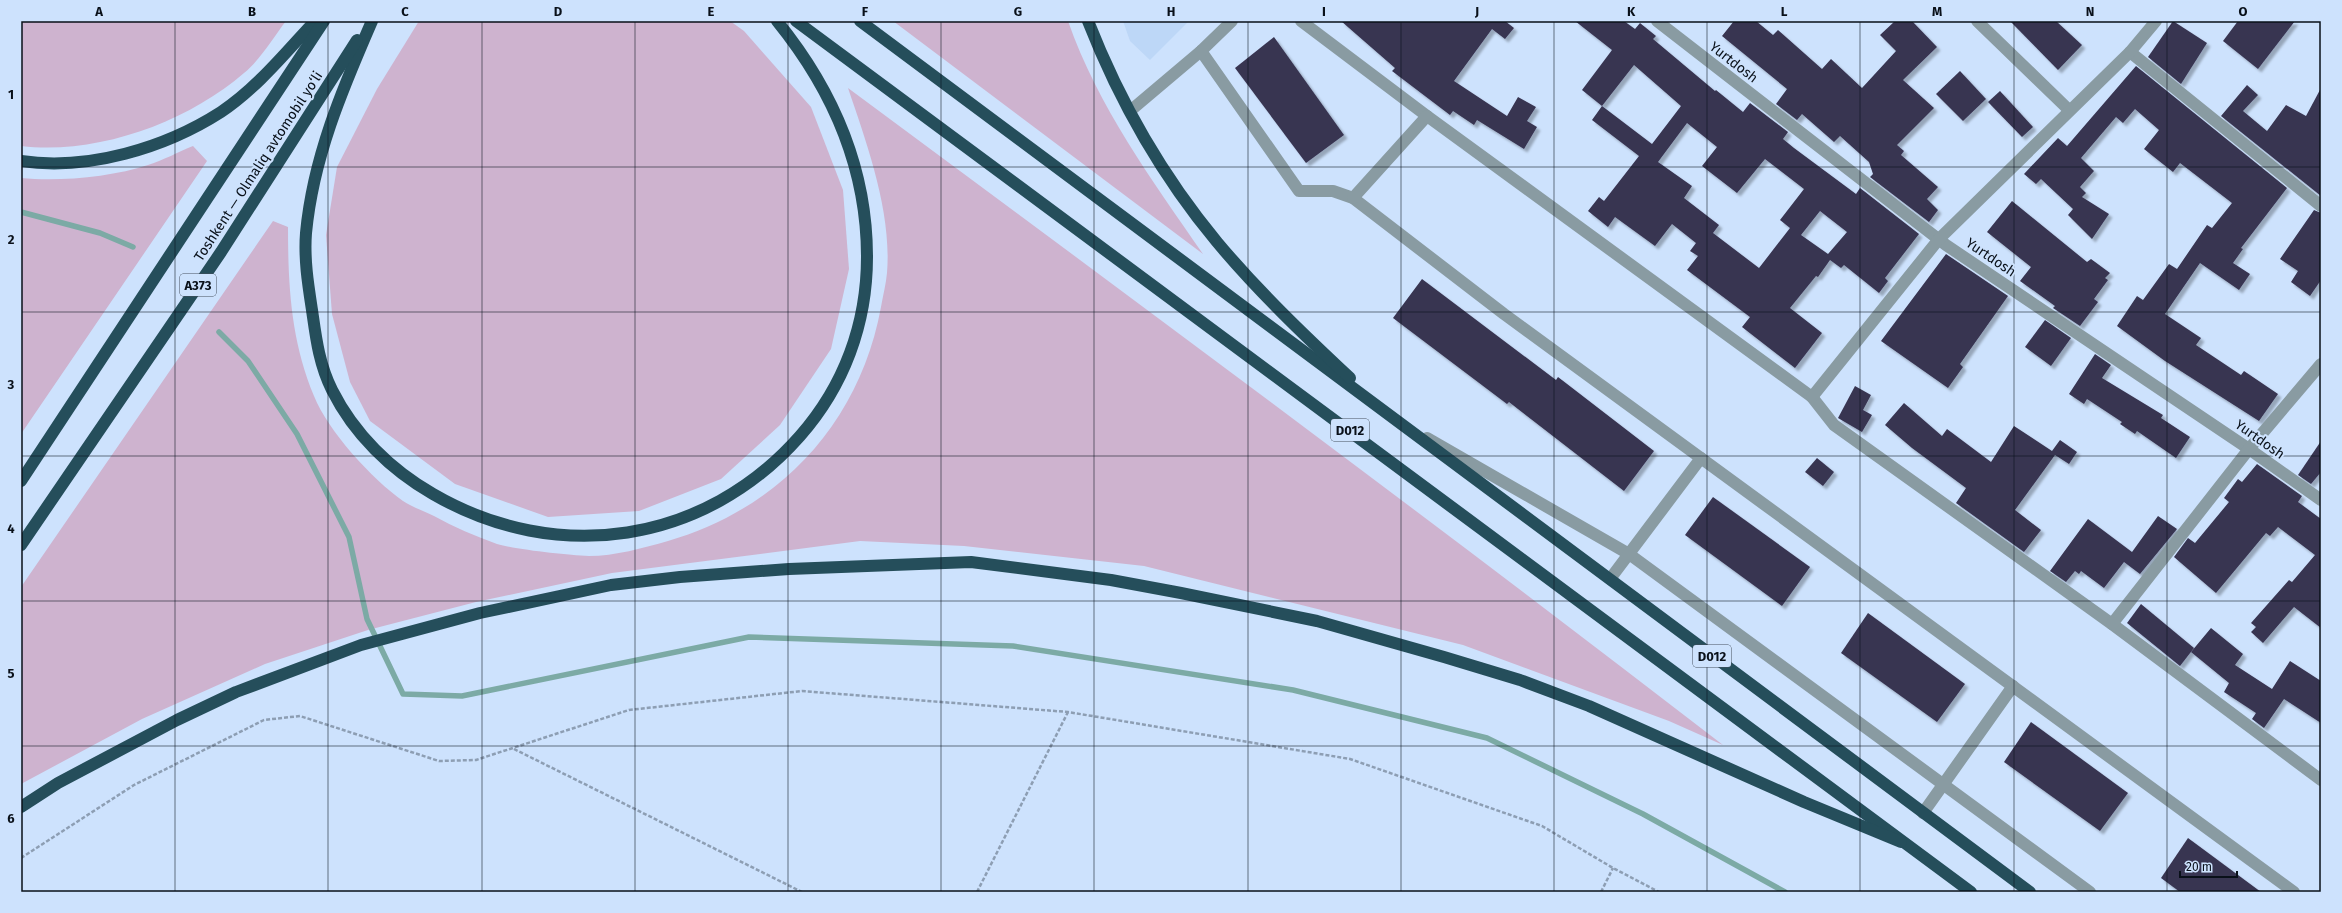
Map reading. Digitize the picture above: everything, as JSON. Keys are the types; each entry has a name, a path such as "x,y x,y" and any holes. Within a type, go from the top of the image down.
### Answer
{"highway":[{"path":"21,161 43,165 86,162 142,148 186,131 222,111 255,85 315,21"},
{"name":"Toshkent — Olmaliq avtomobil yo‘li","path":"21,480 324,21"},
{"path":"370,21 341,92 317,162 306,237 306,274 317,353 332,390 353,425 380,456 413,482 450,504 489,521 531,531 576,537 625,533 670,523 713,506 751,482 785,452 817,416 841,376 857,332 867,290 867,244 863,200 853,157 838,115 796,44 777,21"},
{"name":"Toshkent — Olmaliq avtomobil yo‘li","path":"21,545 221,252 370,21"},
{"name":"D012","path":"796,21 1311,400 1901,842 1971,892"},
{"name":"D012","path":"860,21 2030,892"},
{"path":"1088,21 1104,62 1155,156 1216,241 1304,335 1395,420"},
{"path":"21,807 58,783 156,731 236,692 361,645 480,613 611,585 672,578 789,569 971,562 1111,580 1181,593 1317,621 1444,657 1520,680 1589,706 1804,802 1901,842"}],"street":[{"path":"1130,110 1201,51 1232,21"},
{"path":"1301,21 1427,116 1812,397 1834,425 2112,624 2321,780"},
{"name":"Yurtdosh","path":"1657,21 1938,239 2249,449 2321,500"},
{"path":"1977,21 2069,110"},
{"path":"1812,397 1938,239 2130,52 2156,21"},
{"path":"1201,51 1299,191 1333,190 1353,198 1504,314 2294,892"},
{"path":"2130,52 2321,206"},
{"path":"1353,198 1427,116"},
{"path":"2112,624 2249,449 2321,364"},
{"path":"1395,420 1629,554 2090,892"},
{"path":"1610,579 1701,458"},
{"path":"1923,813 2012,686"}],"path":[{"path":"21,858 134,785 264,720 300,716 439,761 476,760 514,749 629,710 802,691 1068,712 1350,759 1542,826 1613,868 1659,892"},
{"path":"976,892 1068,712"},
{"path":"514,749 802,892"},
{"path":"1601,892 1613,868"}],"shaded area":[{"path":"21,21 286,21 250,68 221,91 195,107 139,132 110,140 80,145 50,147 21,146"},
{"path":"419,21 730,21 744,31 811,107 843,190 849,269 831,349 780,425 721,479 639,511 548,517 455,484 370,421 350,382 332,314 326,235 337,167 377,89"},
{"path":"893,21 1068,21 1080,53 1110,113 1146,170 1203,254"},
{"path":"1123,21 1189,21 1150,60 1130,41"},
{"path":"848,88 1396,496 1723,745 1669,721 1463,645 1144,566 964,546 860,541 612,573 476,602 368,630 265,664 142,719 21,784 21,587 273,221 288,227 292,313 300,355 314,396 329,424 340,439 365,467 391,492 410,505 449,524 497,544 542,552 589,556 609,555 639,549 668,541 709,526 746,507 780,483 809,455 834,423 855,387 870,349 881,307 887,277 888,250 882,202 870,155"},
{"path":"193,146 207,161 21,434 21,178 68,179 118,173 154,163"}],"building":[{"path":"1341,21 1505,21 1514,28 1505,39 1492,29 1454,81 1507,116 1518,97 1536,107 1527,121 1537,127 1524,149 1477,120 1474,125 1453,111 1450,115 1392,71 1395,68"},
{"path":"1575,21 1624,21 1635,29 1640,23 1656,36 1653,39 1715,91 1716,90 1743,112 1750,103 1788,132 1783,139 1794,148 1856,194 1860,188 1919,234 1885,278 1888,281 1879,293 1844,265 1841,268 1830,260 1818,277 1816,276 1790,308 1822,333 1795,368 1742,327 1750,317 1687,270 1698,256 1690,251 1696,243 1672,224 1655,246 1615,217 1608,227 1588,211 1599,197 1604,201 1639,156 1592,120 1602,106 1582,90 1612,50","holes":["1634,65 1681,106 1652,144 1602,106","1687,123 1717,147 1702,166 1737,193 1765,159 1804,189 1780,220 1790,228 1759,268 1713,233 1719,225 1684,198 1692,186 1658,162","1820,211 1847,232 1828,254 1801,235"]},
{"path":"1734,21 1756,21 1773,35 1778,30 1822,69 1831,59 1862,88 1896,51 1880,35 1895,21 1912,21 1937,47 1903,80 1934,108 1897,145 1904,151 1901,155 1938,187 1927,199 1938,210 1929,222 1870,177 1873,174 1869,162 1840,136 1834,142 1802,114 1797,120 1776,104 1787,89 1722,36"},
{"path":"2010,21 2056,21 2082,45 2058,70"},
{"path":"2173,21 2207,43 2181,84 2148,57"},
{"path":"2238,21 2295,21 2258,69 2223,41"},
{"path":"1274,37 1344,135 1306,163 1235,68"},
{"path":"2136,66 2287,188 2241,248 2243,249 2233,263 2250,274 2239,290 2200,263 2165,314 2201,338 2196,345 2241,375 2244,371 2278,394 2259,421 2165,361 2117,326 2137,296 2143,300 2169,264 2177,269 2207,225 2212,228 2232,203 2180,163 2173,172 2144,149 2159,130 2135,109 2123,123 2116,117 2081,158 2094,171 2080,187 2086,193 2082,197 2109,214 2092,239 2068,215 2073,209 2041,179 2036,184 2024,174 2058,138 2067,146"},
{"path":"1960,71 1986,99 1963,121 1936,94"},
{"path":"2247,85 2258,95 2243,111 2267,131 2286,105 2306,116 2321,88 2321,196 2221,116"},
{"path":"2000,91 2033,127 2022,137 1988,102"},
{"path":"2012,201 2087,262 2091,259 2110,273 2105,278 2108,280 2094,299 2098,302 2080,326 2053,308 2055,306 2020,281 2031,267 1987,232"},
{"path":"2314,210 2321,213 2321,280 2310,296 2291,282 2298,271 2280,259"},
{"path":"1946,254 2008,296 1960,364 1963,367 1948,388 1881,341"},
{"path":"1422,279 1556,380 1558,377 1654,451 1624,491 1509,402 1507,404 1393,318"},
{"path":"2045,320 2071,338 2051,366 2025,347"},
{"path":"2095,354 2111,365 2102,378 2163,415 2161,418 2190,437 2176,458 2137,431 2135,434 2120,424 2122,422 2087,399 2084,404 2069,394"},
{"path":"1855,386 1871,395 1863,410 1872,415 1862,432 1838,418"},
{"path":"1904,403 1942,436 1947,429 1991,462 2014,426 2052,451 2060,440 2077,452 2069,464 2055,455 2015,510 2041,530 2024,552 1956,503 1966,488 1912,448 1885,425"},
{"path":"2321,441 2321,472 2311,484 2298,475"},
{"path":"1817,458 1834,472 1823,486 1805,472"},
{"path":"2257,464 2302,496 2298,502 2321,519 2321,628 2294,607 2263,643 2251,632 2256,627 2251,623 2289,580 2292,582 2315,555 2278,527 2270,536 2266,533 2216,593 2174,557 2188,538 2195,543 2229,502 2224,498 2238,479 2242,482"},
{"path":"1713,497 1810,567 1782,606 1685,535"},
{"path":"2158,516 2177,529 2140,574 2124,562 2104,588 2081,571 2079,574 2075,571 2066,582 2050,571 2088,519 2132,552"},
{"path":"2141,604 2194,648 2180,666 2127,623"},
{"path":"1868,613 1965,684 1937,722 1841,653"},
{"path":"2211,628 2243,654 2235,665 2272,689 2290,661 2321,681 2321,723 2284,699 2264,728 2252,719 2256,713 2224,692 2229,683 2191,652"},
{"path":"2031,722 2128,793 2100,831 2004,762"},
{"path":"2188,838 2261,892 2180,892 2161,878"}],"waterway":[{"path":"21,212 100,233 133,247"},
{"path":"219,332 248,361 297,434 349,537 367,619 403,694 462,696 749,637 1013,646 1293,690 1487,738 1643,814 1785,892"}]}
